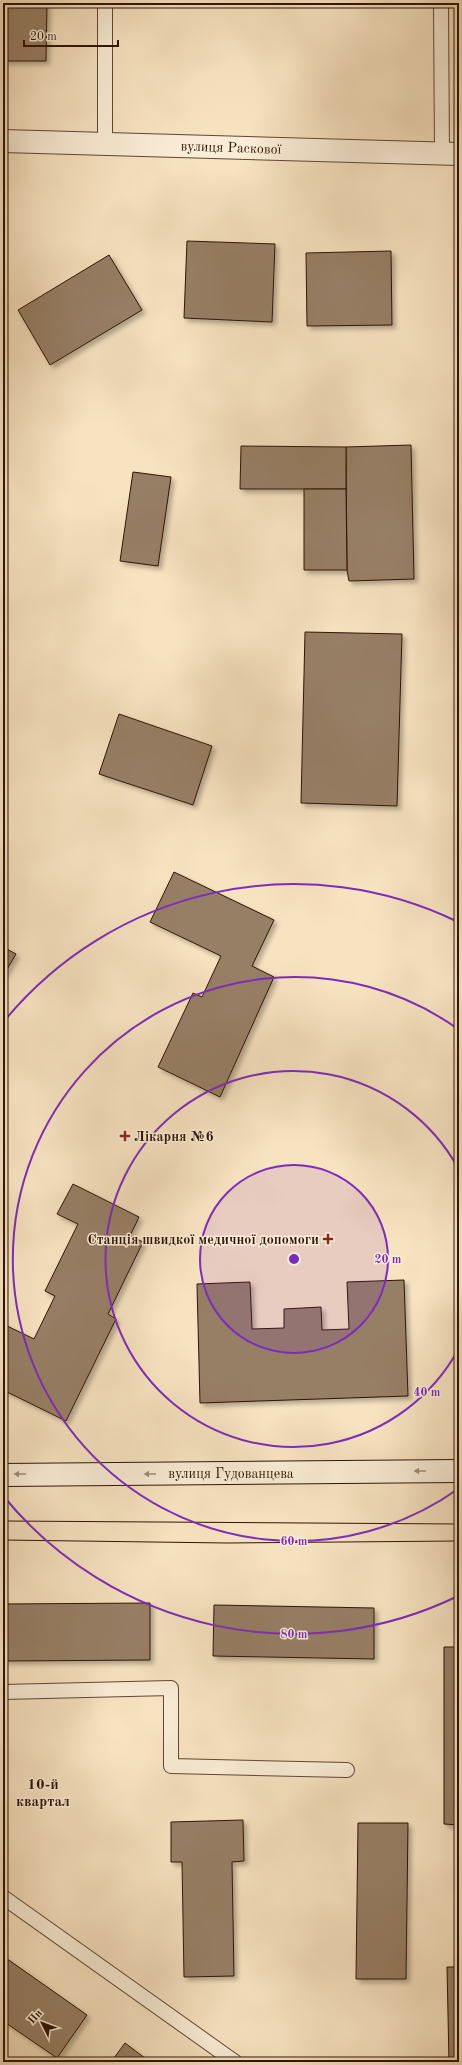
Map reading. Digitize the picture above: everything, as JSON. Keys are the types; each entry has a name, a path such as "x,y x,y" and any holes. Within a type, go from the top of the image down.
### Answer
{"street":[{"name":"вулиця Раскової","path":"3,141 451,154"},
{"name":"вулиця Гудованцева","path":"3,1474 459,1471"}],"lane":[{"path":"104,144 105,3"},
{"path":"441,3 451,154"},
{"path":"3,1692 171,1688 171,1766 348,1770"},
{"path":"3,1897 235,2062"}],"building":[{"path":"3,3 47,3 46,61 3,61"},
{"path":"187,241 275,244 272,322 184,318"},
{"path":"391,251 392,325 307,326 306,253"},
{"path":"109,255 142,310 50,365 18,310"},
{"path":"411,445 414,579 349,581 347,570 346,447"},
{"path":"241,446 346,447 346,489 240,489"},
{"path":"133,472 171,477 158,566 120,561"},
{"path":"304,489 346,489 347,570 304,570"},
{"path":"305,632 402,634 397,806 301,803"},
{"path":"119,714 212,746 193,805 99,774"},
{"path":"174,872 274,920 252,966 274,977 220,1097 158,1067 193,993 202,997 221,956 150,922"},
{"path":"3,947 16,954 3,976"},
{"path":"73,1184 139,1217 130,1236 143,1242 108,1314 116,1319 66,1421 3,1390 3,1324 34,1339 55,1296 45,1291 78,1224 57,1214"},
{"path":"404,1280 408,1396 200,1403 197,1284 250,1282 252,1329 284,1328 284,1309 321,1307 322,1330 349,1329 347,1282"},
{"path":"150,1603 150,1660 3,1661 3,1604"},
{"path":"214,1605 374,1608 374,1659 213,1656"},
{"path":"444,1647 459,1647 459,1825 444,1824"},
{"path":"243,1820 244,1861 232,1862 234,1976 184,1977 182,1862 171,1862 171,1822"},
{"path":"358,1823 408,1823 406,1979 356,1979"},
{"path":"3,1956 87,2015 57,2058 3,2021"},
{"path":"447,1967 459,1967 459,2062 449,2062"},
{"path":"125,2043 150,2062 111,2062"}],"tram line":[{"path":"3,1521 459,1524"},
{"path":"3,1540 227,1543 459,1541"}],"place":[{"name":"Лікарня №6","path":"125,1136"},
{"name":"Станція швидкої медичної допомоги","path":"328,1239"}],"district":[{"name":"10-й квартал","path":"43,1792"}]}
